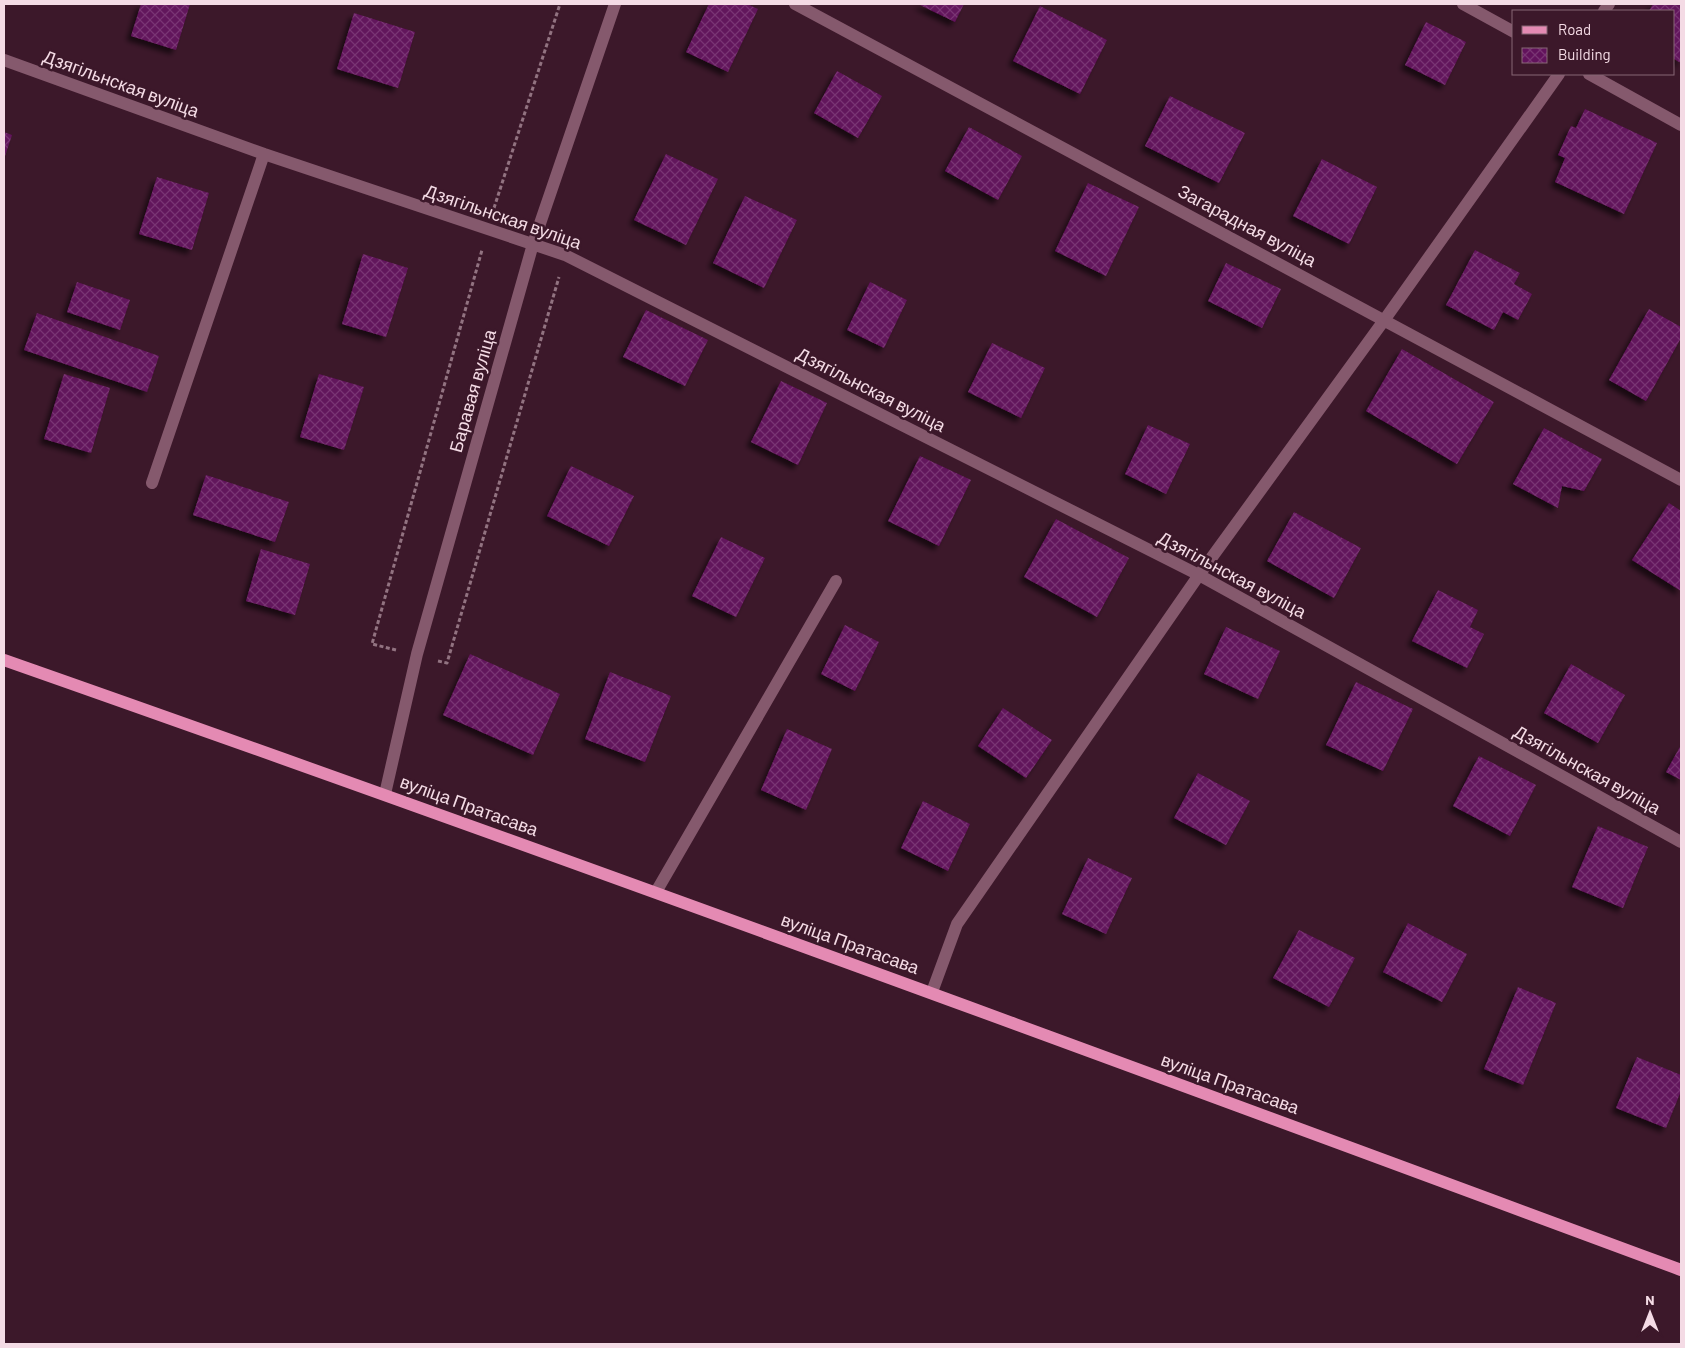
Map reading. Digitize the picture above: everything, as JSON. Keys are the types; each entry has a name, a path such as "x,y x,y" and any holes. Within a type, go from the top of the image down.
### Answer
{"main road":[{"name":"вуліца Пратасава","path":"4,660 385,794 932,992 1681,1270"}],"street":[{"name":"Баравая вуліца","path":"385,794 417,654 532,244 615,4"},
{"name":"Загарадная вуліца","path":"795,4 1385,319 1681,480"},
{"path":"1463,4 1512,31"},
{"name":"Дзягільнская вуліца","path":"4,60 264,154 566,255 1199,575 1681,842"},
{"path":"932,992 957,924 1199,575 1385,319 1558,75"},
{"path":"1591,75 1681,125"},
{"path":"152,483 264,154"},
{"path":"656,892 836,581"}],"building":[{"path":"141,4 190,4 176,50 131,36"},
{"path":"709,4 747,4 758,9 728,72 686,52"},
{"path":"918,4 964,4 955,22"},
{"path":"1653,4 1681,4 1681,63 1675,60 1675,10 1650,10"},
{"path":"1040,6 1107,40 1080,94 1013,61"},
{"path":"354,13 415,32 398,88 337,69"},
{"path":"1426,22 1466,42 1445,85 1405,65"},
{"path":"837,71 882,96 858,138 814,113"},
{"path":"1170,96 1245,133 1219,183 1145,146"},
{"path":"1585,109 1657,143 1624,214 1555,182 1565,158 1558,155 1571,126 1576,128"},
{"path":"969,127 1022,156 998,200 945,171"},
{"path":"4,132 12,135 4,159"},
{"path":"666,154 718,179 686,245 634,220"},
{"path":"1322,159 1377,187 1349,244 1293,216"},
{"path":"157,177 209,193 192,250 139,234"},
{"path":"1088,183 1139,207 1106,276 1055,251"},
{"path":"745,196 797,220 764,288 713,263"},
{"path":"1475,250 1520,273 1514,284 1532,294 1518,320 1503,312 1494,330 1446,305"},
{"path":"363,254 408,268 386,337 342,324"},
{"path":"1226,263 1281,289 1262,328 1208,301"},
{"path":"77,282 130,300 120,330 67,312"},
{"path":"870,282 907,300 884,348 847,330"},
{"path":"1649,309 1681,327 1681,338 1646,401 1609,380"},
{"path":"646,310 708,340 685,386 623,357"},
{"path":"37,313 159,356 147,392 24,350"},
{"path":"992,343 1045,368 1021,418 968,392"},
{"path":"1402,349 1494,402 1457,464 1366,411"},
{"path":"64,374 110,388 91,453 44,439"},
{"path":"319,374 364,387 344,450 300,437"},
{"path":"781,381 827,403 798,465 751,442"},
{"path":"1148,425 1190,444 1166,494 1125,474"},
{"path":"1544,428 1602,459 1584,491 1562,486 1558,508 1513,484"},
{"path":"920,456 971,480 939,546 888,521"},
{"path":"571,466 634,496 609,546 547,516"},
{"path":"206,475 289,502 275,542 193,515"},
{"path":"1669,503 1681,511 1681,591 1632,560"},
{"path":"1294,512 1361,548 1334,598 1267,561"},
{"path":"1056,519 1129,558 1097,617 1024,577"},
{"path":"721,537 765,558 736,617 692,596"},
{"path":"261,549 310,564 295,615 246,601"},
{"path":"1438,590 1478,610 1470,627 1484,634 1467,668 1412,641"},
{"path":"845,625 879,642 855,691 821,674"},
{"path":"1226,627 1280,651 1258,699 1204,674"},
{"path":"470,654 560,694 533,755 443,715"},
{"path":"1571,664 1625,695 1598,743 1544,713"},
{"path":"610,672 671,696 645,762 585,739"},
{"path":"1356,682 1413,709 1383,771 1326,745"},
{"path":"1003,708 1052,740 1026,778 978,746"},
{"path":"787,729 832,749 806,810 761,790"},
{"path":"1681,745 1681,780 1666,772"},
{"path":"1479,756 1536,785 1510,836 1453,806"},
{"path":"1198,773 1250,801 1226,845 1174,818"},
{"path":"923,801 970,824 948,871 901,848"},
{"path":"1598,826 1648,847 1623,908 1572,887"},
{"path":"1088,858 1132,878 1106,934 1062,914"},
{"path":"1408,923 1467,954 1442,1002 1383,972"},
{"path":"1299,930 1355,958 1329,1007 1273,978"},
{"path":"1518,987 1556,1003 1523,1085 1484,1069"},
{"path":"1637,1057 1681,1075 1681,1091 1666,1128 1616,1108"}]}
